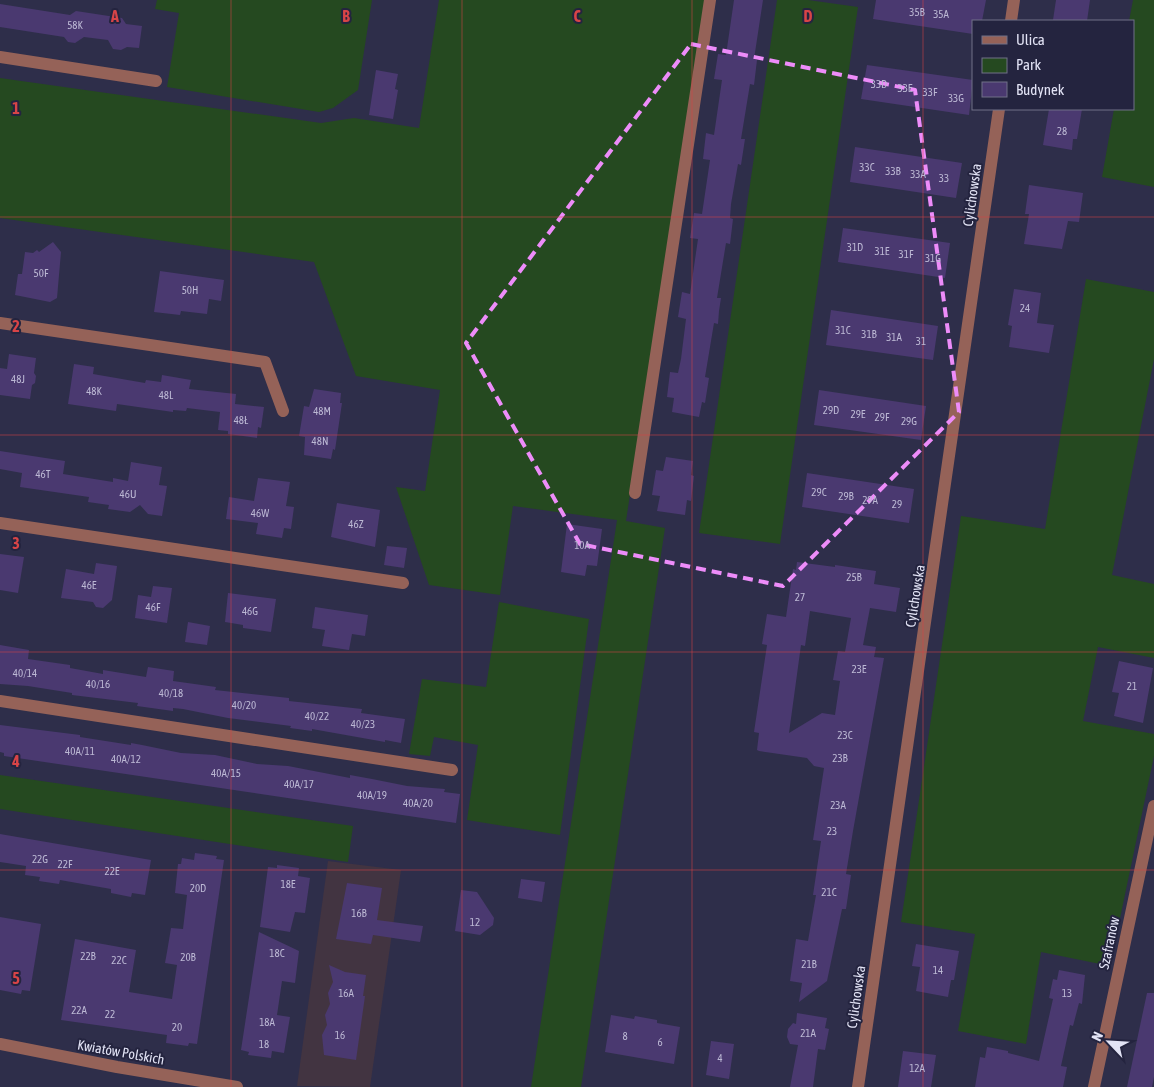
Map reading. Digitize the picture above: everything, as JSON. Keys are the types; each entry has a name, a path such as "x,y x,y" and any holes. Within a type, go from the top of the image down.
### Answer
{"street":[{"path":"635,493 710,0"},
{"path":"1011,20 1014,0"},
{"path":"0,57 156,81"},
{"name":"Cylichowska","path":"858,1087 999,110"},
{"path":"0,323 265,362 283,411"},
{"path":"0,523 403,583"},
{"path":"0,701 452,770"},
{"name":"Szafranów","path":"1094,1087 1154,806"},
{"name":"Kwiatów Polskich","path":"0,1044 117,1067 237,1087"}],"highlighted area":[{"path":"691,44 915,90 959,412 783,586 580,544 466,343"}],"shaded area":[{"path":"328,861 401,870 370,1087 297,1086"}],"green space":[{"path":"157,0 372,0 358,90 333,108 319,112 167,87 179,13 155,9"},
{"path":"439,0 705,0 626,521 665,528 581,1087 531,1087 617,520 513,506 500,595 429,585 396,487 425,491 440,390 356,376 314,262 0,218 0,78 321,123 354,118 419,128"},
{"path":"777,0 808,0 858,7 780,544 699,533"},
{"path":"1133,0 1154,0 1154,187 1102,177 1114,110 1134,110 1134,20 1129,20"},
{"path":"1086,279 1154,292 1154,359 1112,575 1154,584 1154,658 1098,647 1083,721 1154,734 1154,756 1110,966 1041,952 1026,1044 958,1031 975,934 901,922 961,516 1045,529"},
{"path":"499,602 589,619 560,835 467,820 478,745 434,737 430,756 409,754 422,679 486,687"},
{"path":"0,775 353,826 348,862 0,809"}],"building":[{"path":"734,0 763,0 754,59 757,60 754,85 750,84 741,139 745,139 741,165 738,164 731,204 730,218 733,219 730,244 726,243 717,298 721,298 718,324 714,323 705,377 709,378 705,403 702,402 699,417 672,412 674,398 667,397 670,372 678,373 681,359 686,319 678,317 682,292 690,294 698,239 690,238 694,213 702,214 710,160 703,159 706,133 714,135 722,80 714,79 718,54 726,55"},
{"path":"876,0 986,0 982,20 972,20 972,34 873,19"},
{"path":"1056,0 1090,0 1087,20 1053,20"},
{"path":"0,4 70,15 76,11 122,18 126,24 142,26 139,48 113,49 108,40 84,37 75,43 68,42 64,37 0,27"},
{"path":"867,65 972,80 969,115 861,99"},
{"path":"376,70 398,74 395,89 398,90 393,119 369,115"},
{"path":"1049,110 1082,110 1077,139 1073,139 1072,150 1043,145"},
{"path":"855,147 962,163 956,198 850,182"},
{"path":"1029,185 1083,193 1079,222 1068,221 1062,249 1024,244 1029,214 1025,214"},
{"path":"843,228 950,243 945,278 838,262"},
{"path":"53,242 61,252 57,298 50,302 15,295 18,274 22,274 25,252 33,253 37,250 39,252"},
{"path":"160,271 224,280 221,301 209,299 207,314 181,311 180,315 154,312"},
{"path":"1014,289 1041,293 1037,323 1054,325 1049,353 1009,347 1012,326 1008,325"},
{"path":"831,310 938,326 933,360 826,345"},
{"path":"9,354 36,358 35,383 32,385 30,399 0,395 0,368 7,369"},
{"path":"74,364 94,367 93,374 145,383 146,380 161,382 162,375 191,380 189,389 236,394 235,404 264,407 261,428 258,427 257,438 228,434 228,431 218,430 220,412 187,408 186,411 173,410 173,412 117,404 116,411 68,404"},
{"path":"314,389 341,393 340,403 342,403 335,450 333,449 331,459 304,455 305,437 299,436 304,406 309,407"},
{"path":"819,390 926,406 921,440 814,425"},
{"path":"0,451 65,461 63,474 113,482 113,478 128,481 131,462 162,467 159,485 167,486 162,516 148,514 140,505 130,512 108,509 109,505 88,502 89,497 20,487 22,473 0,469"},
{"path":"666,457 693,461 691,475 694,476 691,501 687,500 685,515 657,511 660,496 652,495 656,470 663,471"},
{"path":"807,473 914,489 909,523 802,507"},
{"path":"258,478 290,482 286,506 294,507 291,529 284,528 282,538 256,534 258,523 226,519 229,497 254,501"},
{"path":"337,503 380,510 375,547 331,537"},
{"path":"567,524 602,529 597,566 587,565 585,576 561,572"},
{"path":"387,546 407,548 404,568 384,565"},
{"path":"0,554 24,557 18,593 0,590"},
{"path":"797,562 876,571 874,584 900,588 896,612 870,608 863,645 876,647 874,657 884,658 846,874 851,875 846,909 842,909 827,981 799,1002 802,983 790,981 796,939 808,941 816,895 813,895 821,841 813,840 824,768 814,766 807,758 757,750 759,733 754,732 767,645 762,644 767,614 786,617 793,569 796,570","holes":["810,611 851,618 845,652 838,651 833,680 840,681 835,715 822,713 789,733 801,645 805,646"]},
{"path":"96,563 117,566 112,600 103,608 96,607 93,602 61,598 66,569 94,574"},
{"path":"153,586 172,588 167,623 135,618 138,595 151,597"},
{"path":"228,593 276,599 271,632 243,628 243,625 225,622"},
{"path":"315,607 368,615 365,636 352,634 349,650 322,646 325,630 312,628"},
{"path":"188,622 210,626 207,645 185,642"},
{"path":"0,645 29,650 28,659 70,665 70,668 103,674 103,670 146,677 148,667 174,671 173,681 216,687 215,690 289,698 289,701 362,709 361,713 405,719 401,743 312,729 312,731 290,728 291,726 228,718 183,709 173,708 173,711 137,706 138,703 72,695 72,693 28,686 0,684"},
{"path":"1119,661 1153,668 1143,723 1114,716 1119,693 1112,692"},
{"path":"0,725 80,735 80,737 131,745 131,743 181,753 215,755 257,764 288,766 350,778 350,775 407,786 445,789 444,792 460,794 456,823 4,756 4,753 0,752"},
{"path":"0,834 151,860 145,895 132,893 131,897 111,893 111,889 60,880 59,884 39,881 40,877 25,875 26,866 0,862"},
{"path":"195,853 217,856 216,859 224,860 197,1044 189,1043 188,1046 166,1043 167,1035 61,1020 75,939 136,950 129,992 172,999 177,965 165,963 171,928 183,929 187,895 175,893 178,864 181,864 182,858 194,860"},
{"path":"277,865 299,868 298,876 310,878 305,913 295,912 290,932 260,927 268,867 277,868"},
{"path":"521,879 545,882 542,902 518,898"},
{"path":"347,883 382,888 377,920 423,926 420,942 373,935 371,944 336,939"},
{"path":"461,890 477,892 494,918 493,925 480,935 455,931"},
{"path":"0,917 41,924 30,991 22,990 21,994 0,990"},
{"path":"259,932 299,951 295,983 282,981 277,1015 290,1017 284,1053 272,1051 271,1058 248,1055 249,1052 241,1050"},
{"path":"916,944 959,951 954,980 951,980 948,997 916,991 920,967 912,966"},
{"path":"329,965 345,972 366,975 356,1060 324,1055 322,1035 327,1025 325,1015 330,1004 328,993 333,982"},
{"path":"1059,970 1085,975 1082,1004 1079,1003 1073,1026 1070,1025 1061,1066 1067,1067 1063,1087 975,1087 980,1057 985,1058 987,1047 1008,1051 1008,1053 1039,1061 1053,999 1049,998 1053,979 1057,980"},
{"path":"1147,993 1154,993 1154,1077 1152,1087 1127,1087"},
{"path":"797,1013 827,1018 825,1028 829,1029 825,1050 818,1049 813,1087 790,1087 798,1045 790,1044 787,1037 788,1029 793,1023 796,1024"},
{"path":"611,1015 634,1019 635,1016 657,1020 657,1023 680,1027 674,1064 605,1052"},
{"path":"711,1041 734,1044 729,1079 706,1075"},
{"path":"903,1051 936,1055 931,1087 898,1087"}]}
